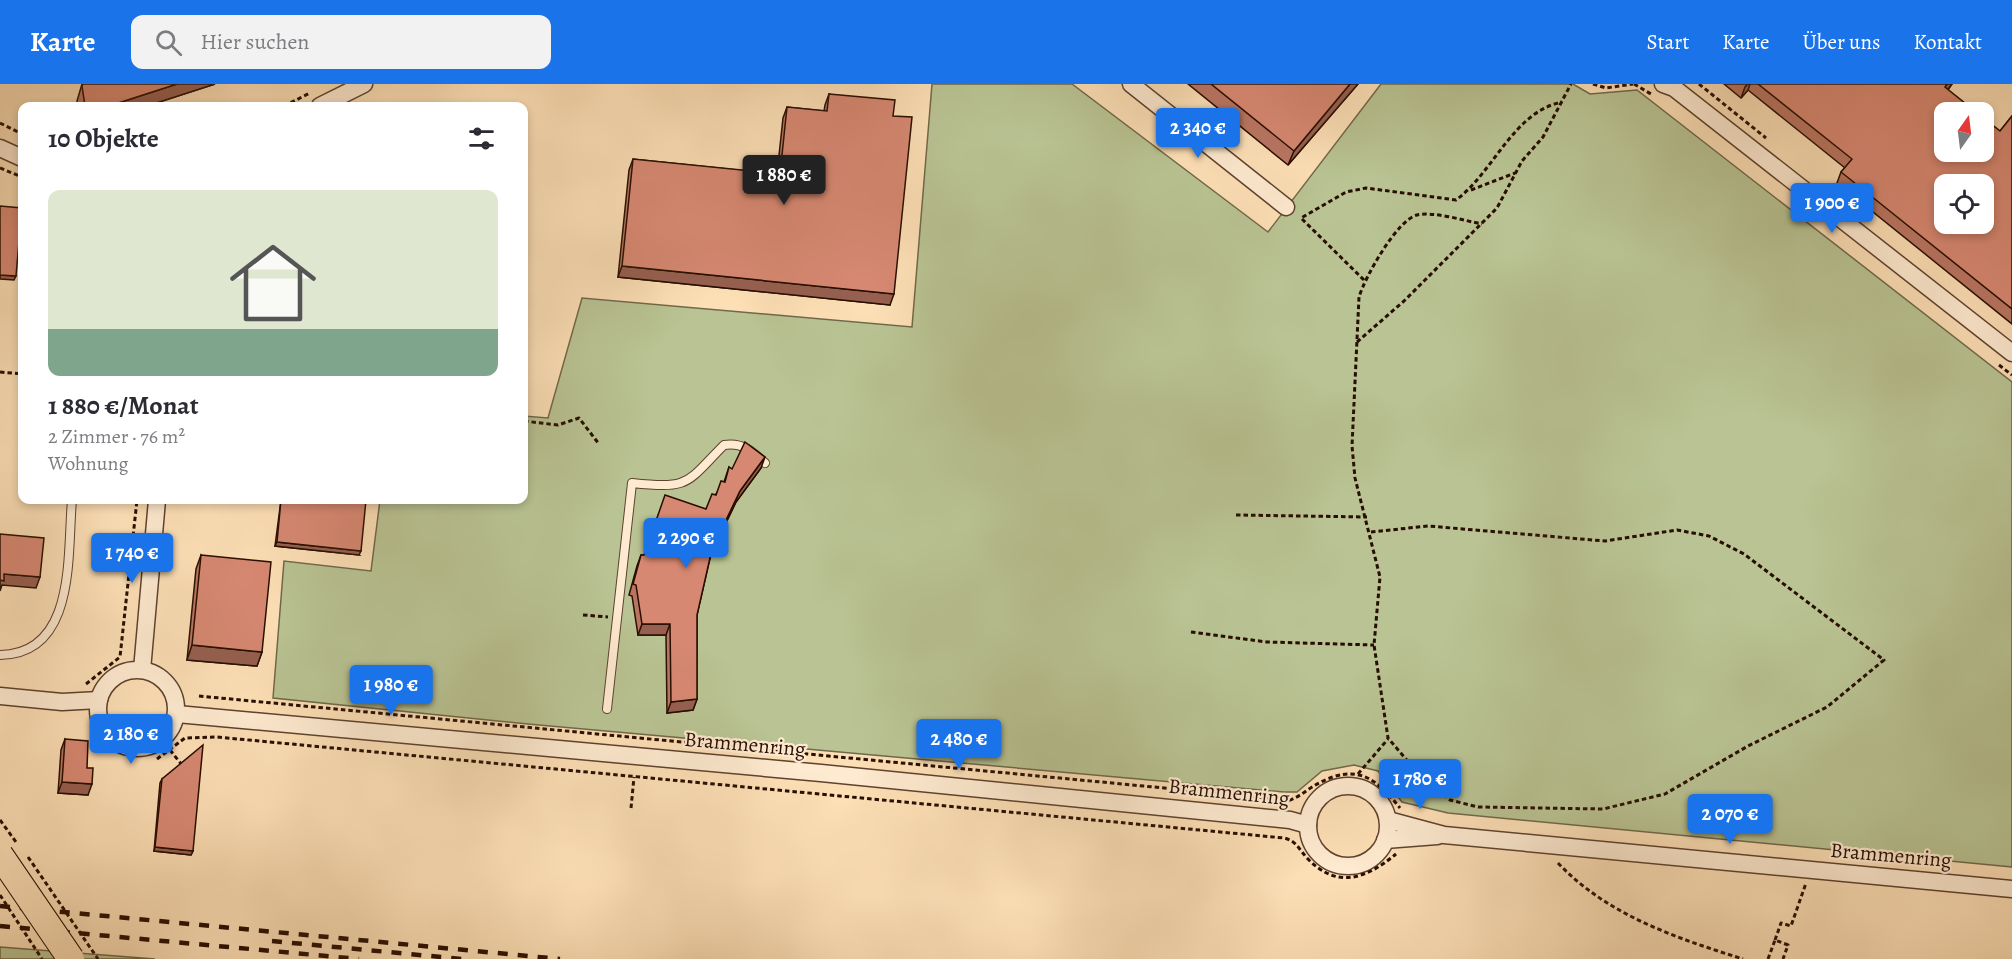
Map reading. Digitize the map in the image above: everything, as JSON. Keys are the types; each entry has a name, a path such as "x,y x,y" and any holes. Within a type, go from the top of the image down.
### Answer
{"main road":[{"path":"10,851 71,959"}],"street":[{"path":"328,102 364,84"},
{"path":"1131,84 1286,207"},
{"path":"1670,85 2012,353"},
{"path":"0,148 18,156"},
{"path":"142,670 157,504"},
{"path":"142,670 159,678 169,688 176,699 177,714 174,725 157,743 146,747 128,747 106,732 99,718 99,700 112,680 125,673 142,670"},
{"path":"0,696 62,702 99,700"},
{"name":"Brammenring","path":"177,714 821,773 1290,820 1308,825"},
{"name":"Brammenring","path":"1444,835 1385,840 1376,853 1364,862 1350,865 1324,858 1314,847 1308,825 1311,810 1319,798 1338,787 1358,787 1370,793 1384,809 1388,820 1444,835 2012,889"},
{"path":"1385,840 1388,820"}],"lane":[{"path":"607,709 632,483 679,485 705,467 724,445 734,443 744,446 765,463"},
{"path":"0,655 17,655 45,638 56,623 63,601 72,504"}],"path":[{"path":"1357,342 1497,208 1522,161 1544,137 1571,84"},
{"path":"1593,84 1606,88 1633,84"},
{"path":"292,102 319,88"},
{"path":"1364,281 1301,218 1346,192 1366,188 1456,200 1469,190 1512,136 1532,116 1545,105 1562,102"},
{"path":"0,123 18,132"},
{"path":"0,168 18,175"},
{"path":"1469,190 1516,172"},
{"path":"1371,532 1428,526 1605,541 1677,530 1709,536 1744,554 1884,660 1827,707 1748,746 1665,794 1603,809 1478,807 1450,800 1422,778 1388,738 1374,645 1380,576 1371,532 1355,478 1352,446 1359,297 1364,281 1404,224 1418,215 1482,224"},
{"path":"0,372 18,374"},
{"path":"528,422 558,425 579,418 600,444"},
{"path":"78,688 120,657 137,504"},
{"path":"1236,515 1367,517"},
{"path":"583,615 618,618"},
{"path":"1191,632 1267,642 1374,645"},
{"path":"199,696 1290,800 1335,775 1358,774 1377,782 1408,813"},
{"path":"157,759 186,738 218,737 1284,838 1293,840 1320,870 1336,877 1367,875 1399,852"},
{"path":"1358,774 1388,738"},
{"path":"171,750 182,765"},
{"path":"631,808 634,777"},
{"path":"0,820 10,851"},
{"path":"26,856 98,959"},
{"path":"1548,861 1570,864"},
{"path":"1558,862 1579,884 1625,915 1700,946 1743,959"},
{"path":"1795,885 1806,886"},
{"path":"0,895 42,959"},
{"path":"1768,959 1781,923 1791,926 1803,897"},
{"path":"1775,940 1788,945 1783,959"}],"green space":[{"path":"932,84 1072,84 1268,232 1381,84 1573,84 1590,94 1637,90 2012,382 2012,867 1448,813 1402,802 1378,771 1354,765 1322,771 1297,792 1284,792 528,724 273,698 284,561 371,571 379,504 528,504 528,416 548,418 582,298 912,327"},
{"path":"0,947 155,959 0,959"}],"building":[{"path":"83,84 177,84 121,102 84,102"},
{"path":"1211,84 1350,84 1294,151"},
{"path":"1758,84 1947,84 1945,87 1964,102 1934,102 1934,162 1994,162 1994,126 2000,131 2012,116 2012,309 1841,172 1852,159"},
{"path":"829,94 895,100 893,116 912,117 894,294 622,266 633,159 780,174 787,107 827,111"},
{"path":"0,206 18,208 16,276 0,275"},
{"path":"745,442 765,457 740,491 712,549 697,615 697,699 671,702 670,624 642,624 636,585 633,584 641,555 644,555 665,495 706,509 712,494 716,495 721,481 725,482 729,467 732,469"},
{"path":"281,504 366,504 361,551 277,542"},
{"path":"0,534 44,538 40,577 4,574 4,581 0,580"},
{"path":"201,555 271,562 262,652 192,645"},
{"path":"65,739 88,741 87,768 93,768 92,784 62,782"},
{"path":"203,745 193,851 155,847 162,779"}],"railway":[{"path":"0,906 560,959"},
{"path":"0,926 359,959"},
{"path":"272,941 462,959"}]}
